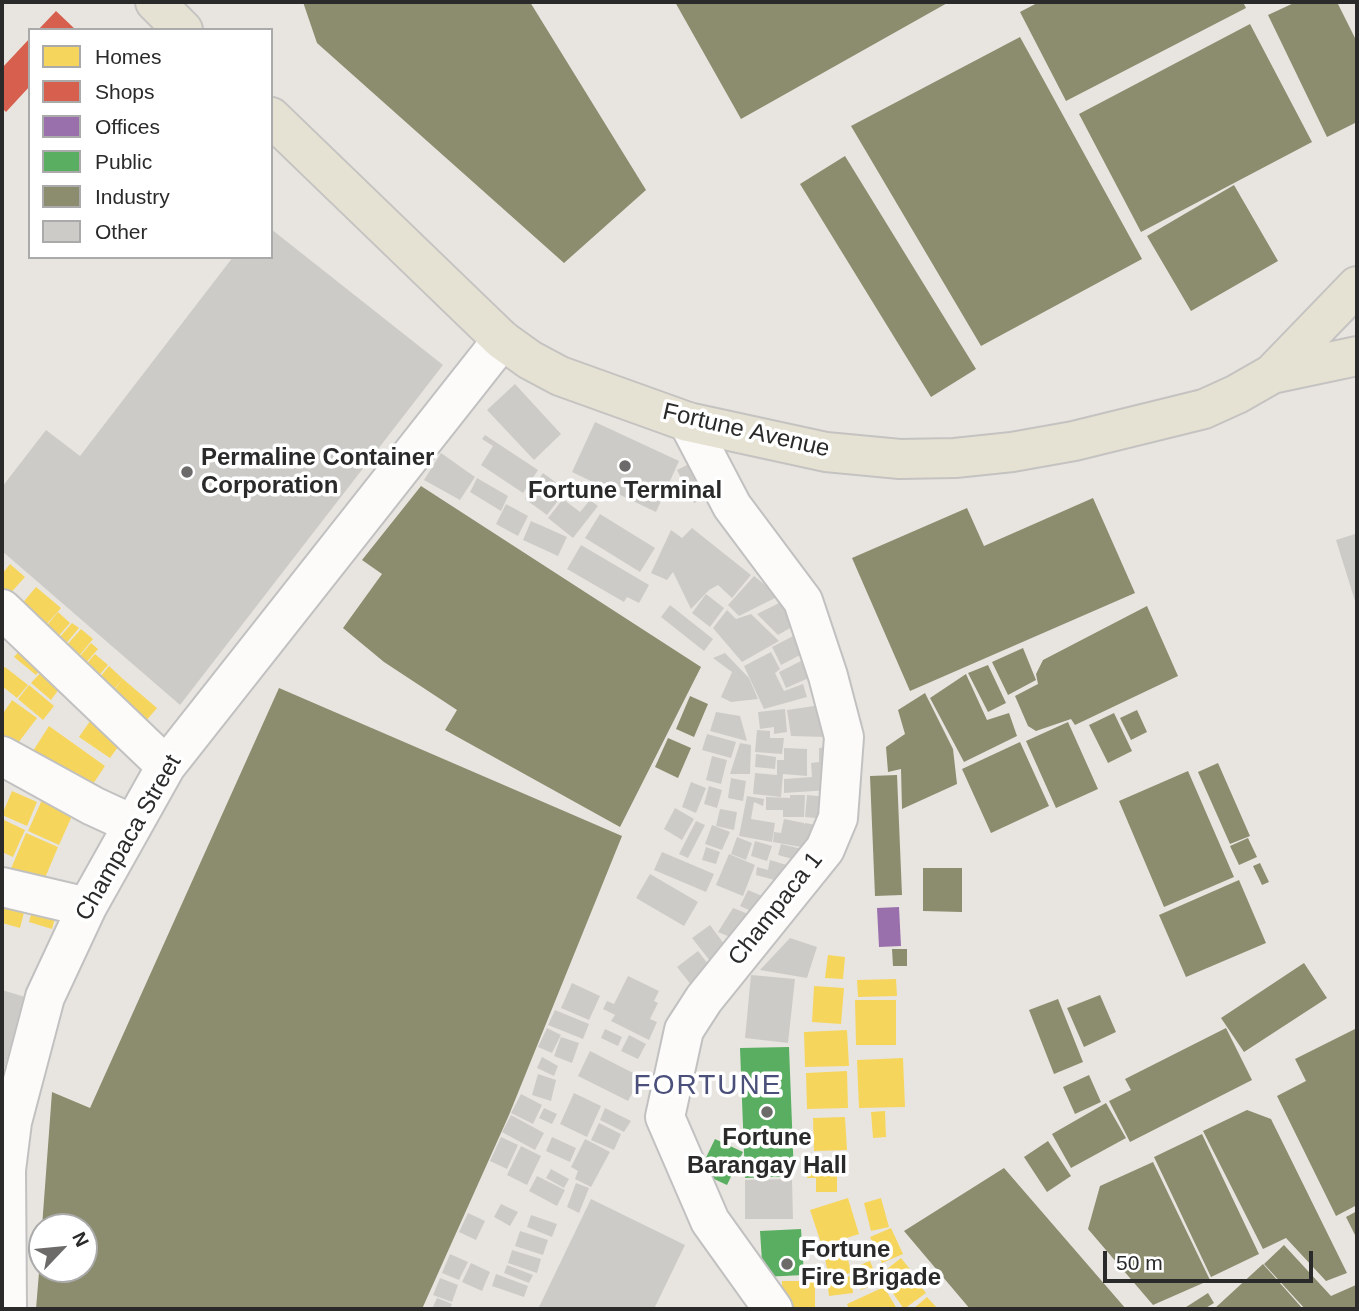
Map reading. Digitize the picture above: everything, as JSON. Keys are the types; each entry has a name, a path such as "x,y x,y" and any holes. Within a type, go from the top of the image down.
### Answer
{"main road":[{"path":"155,2 181,28"},
{"name":"Fortune Avenue","path":"273,119 502,340 530,360 560,376 688,422 826,452 900,459 955,458 1012,452 1074,441 1165,419 1204,408 1237,394 1272,373"},
{"path":"1272,373 1357,286"},
{"path":"1272,373 1357,356"}],"street":[{"name":"Champaca Street","path":"7,1309 6,1170 12,1122 45,997 86,907 166,766 502,340"},
{"name":"Champaca 1","path":"688,422 732,506 803,601 828,676 844,737 838,818 825,849 705,999 684,1030 665,1117 710,1221 773,1309"},
{"path":"2,610 166,766"},
{"path":"2,756 93,806 132,824"},
{"path":"2,887 86,907"}],"building: Homes":[{"path":"10,564 25,577 7,597 2,592 2,574"},
{"path":"36,587 61,608 38,634 14,613"},
{"path":"58,612 70,623 50,646 38,636"},
{"path":"72,623 79,628 59,652 52,646"},
{"path":"81,629 93,639 69,668 56,657"},
{"path":"26,643 47,661 36,675 14,657"},
{"path":"91,643 98,649 76,674 69,669"},
{"path":"95,654 108,665 89,687 76,676"},
{"path":"109,666 123,679 104,700 91,688"},
{"path":"5,667 28,685 17,698 2,686 2,671"},
{"path":"43,670 62,685 51,700 31,683"},
{"path":"123,679 157,708 139,729 105,701"},
{"path":"29,685 54,706 43,720 18,699"},
{"path":"12,700 37,718 15,747 2,737 2,715"},
{"path":"95,714 126,736 110,758 79,737"},
{"path":"49,726 105,766 87,793 31,754"},
{"path":"12,791 37,802 27,826 2,815"},
{"path":"45,793 76,807 59,845 28,831"},
{"path":"2,819 25,830 13,857 2,852"},
{"path":"26,833 58,847 42,885 10,871"},
{"path":"2,894 27,901 20,928 2,923"},
{"path":"34,904 57,911 52,929 29,922"},
{"path":"828,955 845,957 843,979 825,978"},
{"path":"896,979 897,996 858,997 857,980"},
{"path":"814,986 844,988 841,1024 812,1022"},
{"path":"855,1000 896,1000 896,1045 856,1045"},
{"path":"847,1030 849,1066 805,1067 804,1032"},
{"path":"903,1058 905,1107 859,1108 857,1060"},
{"path":"847,1071 848,1108 807,1109 806,1073"},
{"path":"885,1111 886,1137 873,1138 871,1112"},
{"path":"845,1117 847,1150 814,1151 813,1118"},
{"path":"807,1162 837,1162 837,1192 816,1192 816,1178 807,1178"},
{"path":"848,1198 859,1234 822,1246 810,1210"},
{"path":"881,1198 889,1227 871,1231 864,1203"},
{"path":"891,1228 903,1254 882,1263 870,1237"},
{"path":"845,1245 851,1273 829,1278 823,1249"},
{"path":"901,1258 913,1273 894,1289 882,1273"},
{"path":"870,1261 879,1283 861,1290 852,1268"},
{"path":"851,1276 853,1293 829,1296 827,1279"},
{"path":"913,1276 926,1293 904,1309 892,1292"},
{"path":"782,1281 815,1281 815,1309 782,1309"},
{"path":"884,1287 897,1309 882,1309 887,1306 879,1309 849,1309 847,1304"},
{"path":"927,1297 938,1309 913,1309"}],"building: Shops":[{"path":"56,11 74,28 40,28"},
{"path":"28,40 28,88 6,112 2,108 2,68"}],"building: Offices":[{"path":"899,907 901,946 879,947 877,908"}],"building: Public":[{"name":"Fortune Barangay Hall","path":"789,1047 794,1176 745,1178 740,1048"},
{"path":"715,1139 743,1152 727,1185 699,1172"},
{"path":"801,1229 804,1275 763,1277 760,1231"}],"building: Industry":[{"path":"303,2 530,2 646,190 564,263 317,43"},
{"path":"675,2 949,2 741,119"},
{"path":"1039,2 1243,2 1246,8 1066,101 1020,12"},
{"path":"1296,2 1337,2 1357,42 1357,122 1327,137 1268,15"},
{"path":"1250,24 1312,142 1141,232 1079,114"},
{"path":"1020,37 1142,259 981,346 851,126"},
{"path":"845,156 976,369 931,397 800,184"},
{"path":"1234,185 1278,261 1191,311 1147,236"},
{"path":"421,486 701,667 620,827 445,730 457,710 384,662 343,628 382,574 362,560"},
{"path":"1093,498 1135,593 910,691 852,558 967,508 984,546"},
{"path":"1147,606 1178,676 1075,725 1071,719 1036,731 1028,726 1015,696 1038,684 1036,674 1043,660"},
{"path":"1023,648 1036,680 1008,695 992,662"},
{"path":"988,665 1006,703 988,712 968,673"},
{"path":"966,674 987,720 1009,713 1017,736 964,762 930,698"},
{"path":"279,688 622,836 509,1115 422,1309 36,1309 38,1283 98,1283 98,1213 43,1213 52,1092 90,1108"},
{"path":"925,693 953,749 957,784 902,809 901,769 888,772 886,747 905,734 898,710"},
{"path":"690,696 708,704 694,737 676,729"},
{"path":"1137,710 1147,732 1131,740 1120,718"},
{"path":"1114,713 1132,751 1108,763 1089,725"},
{"path":"1068,722 1098,789 1056,808 1026,741"},
{"path":"668,738 691,748 678,778 655,767"},
{"path":"1020,742 1049,806 991,833 962,769"},
{"path":"1218,763 1250,836 1230,844 1198,772"},
{"path":"1188,771 1234,877 1164,907 1119,801"},
{"path":"897,775 902,895 875,896 870,776"},
{"path":"1248,838 1257,857 1239,865 1230,846"},
{"path":"1260,863 1269,882 1262,885 1253,866"},
{"path":"923,868 962,868 962,912 923,911"},
{"path":"1239,880 1266,943 1186,977 1159,915"},
{"path":"892,949 907,949 907,966 893,966"},
{"path":"1304,963 1327,998 1244,1052 1221,1018"},
{"path":"1100,995 1116,1032 1084,1047 1067,1008"},
{"path":"1058,999 1083,1062 1054,1074 1029,1010"},
{"path":"1226,1028 1252,1080 1130,1142 1109,1101 1131,1090 1125,1079"},
{"path":"1357,1028 1357,1205 1336,1216 1277,1096 1306,1081 1295,1059"},
{"path":"1089,1075 1101,1102 1075,1114 1063,1087"},
{"path":"1106,1103 1126,1138 1071,1168 1052,1134"},
{"path":"1247,1110 1271,1119 1347,1273 1326,1281 1286,1238 1263,1249 1203,1131"},
{"path":"1202,1134 1259,1254 1211,1277 1154,1157"},
{"path":"1048,1141 1071,1176 1047,1192 1024,1157"},
{"path":"1153,1162 1210,1280 1153,1305 1088,1229 1100,1186"},
{"path":"1004,1168 1126,1309 970,1309 904,1231"},
{"path":"1357,1211 1357,1239 1346,1217"},
{"path":"1284,1245 1331,1296 1356,1285 1357,1309 1305,1309 1264,1264"},
{"path":"1263,1264 1303,1309 1214,1309"},
{"path":"1208,1293 1214,1303 1204,1309 1183,1309"}],"building: Other":[{"name":"Permaline Container Corporation","path":"273,231 443,365 180,705 2,551 2,487 46,430 80,456 231,259 273,259"},
{"path":"515,384 561,434 534,460 487,410"},
{"name":"Fortune Terminal","path":"595,422 679,461 656,512 572,472"},
{"path":"485,435 538,470 523,493 481,465 493,446 482,439"},
{"path":"441,453 475,477 460,500 424,480"},
{"path":"691,463 707,497 694,503 677,470"},
{"path":"543,473 566,490 547,515 525,499"},
{"path":"477,478 508,496 501,511 470,492"},
{"path":"563,499 580,512 590,500 598,506 573,538 548,518"},
{"path":"506,504 528,516 518,536 496,524"},
{"path":"600,514 655,548 640,572 585,538"},
{"path":"531,521 567,537 558,556 523,540"},
{"path":"692,528 751,575 732,598 718,585 709,590 691,609 673,572 667,580 651,573 671,530 682,538"},
{"path":"1355,534 1357,600 1355,601 1336,540"},
{"path":"581,545 649,585 639,603 627,597 624,602 567,569"},
{"path":"754,576 779,596 739,616 728,605"},
{"path":"706,594 724,608 710,627 692,613"},
{"path":"785,600 797,624 778,635 757,614"},
{"path":"670,605 713,639 704,651 661,617"},
{"path":"727,610 736,619 751,614 779,641 742,662 713,628"},
{"path":"797,634 806,652 781,665 772,647"},
{"path":"771,652 780,669 775,673 784,691 803,684 807,697 764,709 744,666"},
{"path":"725,653 749,678 758,699 731,702 721,697 732,672 713,658"},
{"path":"803,660 811,677 786,688 779,672"},
{"path":"821,705 825,737 791,736 787,710"},
{"path":"785,709 787,732 774,734 774,727 760,729 758,712"},
{"path":"716,712 740,716 747,741 710,731"},
{"path":"757,730 770,731 770,738 784,738 782,754 755,752"},
{"path":"707,734 736,742 731,758 702,750"},
{"path":"740,743 751,745 750,774 730,774"},
{"path":"827,747 829,790 784,793 784,779 812,777 811,763 819,762 819,748"},
{"path":"784,748 807,749 807,776 783,774 781,797 753,794 755,773 777,775 777,760 784,760"},
{"path":"756,754 776,757 775,769 755,767"},
{"path":"712,756 727,760 721,784 706,780"},
{"path":"731,778 746,781 743,801 728,798"},
{"path":"691,782 706,788 696,813 682,807"},
{"path":"709,786 722,790 717,808 704,804"},
{"path":"790,795 805,795 804,817 783,817 783,810 766,810 766,797 790,798"},
{"path":"807,795 828,797 826,819 805,817"},
{"path":"747,796 764,799 763,806 754,802 751,819 775,823 772,842 739,836"},
{"path":"675,808 694,819 682,840 664,829"},
{"path":"720,809 737,812 734,830 716,826"},
{"path":"784,819 804,825 822,826 818,850 773,842 774,832 781,833"},
{"path":"696,821 705,825 688,858 679,854"},
{"path":"712,825 730,832 722,850 705,844"},
{"path":"737,837 752,843 746,860 731,854"},
{"path":"755,841 772,846 767,861 751,856"},
{"path":"781,844 810,851 807,863 778,855"},
{"path":"706,847 720,852 716,864 702,860"},
{"path":"662,852 714,874 706,892 654,870"},
{"path":"729,854 755,865 743,896 716,885"},
{"path":"770,860 790,866 786,883 756,875 757,867 768,870"},
{"path":"650,874 698,902 684,926 636,898"},
{"path":"748,890 769,899 762,916 740,906"},
{"path":"733,908 751,915 740,941 718,932"},
{"path":"710,925 727,948 711,962 692,938"},
{"path":"790,938 817,947 807,978 760,970"},
{"path":"698,951 708,964 702,969 706,974 692,986 677,967"},
{"path":"751,975 795,979 788,1043 745,1038"},
{"path":"628,976 659,991 654,1001 658,1003 650,1019 657,1022 649,1040 611,1021 615,1015 603,1009 607,1001 614,1004"},
{"path":"572,983 600,996 589,1020 561,1008"},
{"path":"2,990 25,997 2,1076"},
{"path":"555,1010 589,1024 583,1039 548,1025"},
{"path":"547,1028 561,1035 552,1053 538,1047"},
{"path":"605,1029 622,1037 618,1046 601,1038"},
{"path":"629,1035 646,1044 638,1059 621,1051"},
{"path":"561,1037 579,1043 572,1063 554,1056"},
{"path":"590,1051 641,1077 628,1101 578,1076"},
{"path":"542,1057 558,1066 554,1076 537,1068"},
{"path":"538,1074 556,1080 551,1101 532,1095"},
{"path":"574,1093 601,1106 587,1137 560,1124"},
{"path":"521,1094 542,1105 533,1124 511,1113"},
{"path":"544,1108 557,1114 552,1124 539,1118"},
{"path":"605,1108 631,1121 624,1132 600,1120"},
{"path":"511,1115 544,1133 535,1150 502,1132"},
{"path":"599,1123 621,1134 614,1150 591,1140"},
{"path":"501,1137 518,1145 507,1169 490,1161"},
{"path":"552,1137 576,1148 570,1162 546,1151"},
{"path":"585,1139 610,1152 591,1187 575,1179 578,1171 571,1167"},
{"path":"521,1146 541,1156 527,1185 507,1175"},
{"path":"551,1169 569,1179 564,1188 546,1178"},
{"path":"537,1176 565,1190 557,1206 529,1191"},
{"path":"792,1179 793,1219 745,1219 745,1180"},
{"path":"576,1183 589,1188 579,1213 567,1207"},
{"path":"591,1199 685,1245 654,1309 538,1309"},
{"path":"501,1204 518,1212 510,1226 494,1217"},
{"path":"468,1213 485,1221 476,1240 459,1232"},
{"path":"531,1215 557,1224 552,1237 527,1227"},
{"path":"520,1231 548,1240 543,1255 515,1246"},
{"path":"512,1250 541,1259 537,1273 508,1263"},
{"path":"450,1254 468,1262 459,1280 442,1273"},
{"path":"471,1263 490,1272 482,1291 462,1282"},
{"path":"507,1265 533,1275 529,1283 504,1273"},
{"path":"496,1274 528,1286 524,1297 492,1286"},
{"path":"440,1278 458,1285 452,1302 433,1295"},
{"path":"437,1298 452,1304 450,1309 432,1309"}],"place":[{"name":"Fortune Terminal","path":"625,466"},
{"name":"Permaline Container Corporation","path":"187,472"},
{"name":"Fortune Barangay Hall","path":"767,1112"},
{"name":"Fortune Fire Brigade","path":"787,1264"}],"district":[{"name":"FORTUNE","path":"708,1086"}]}
